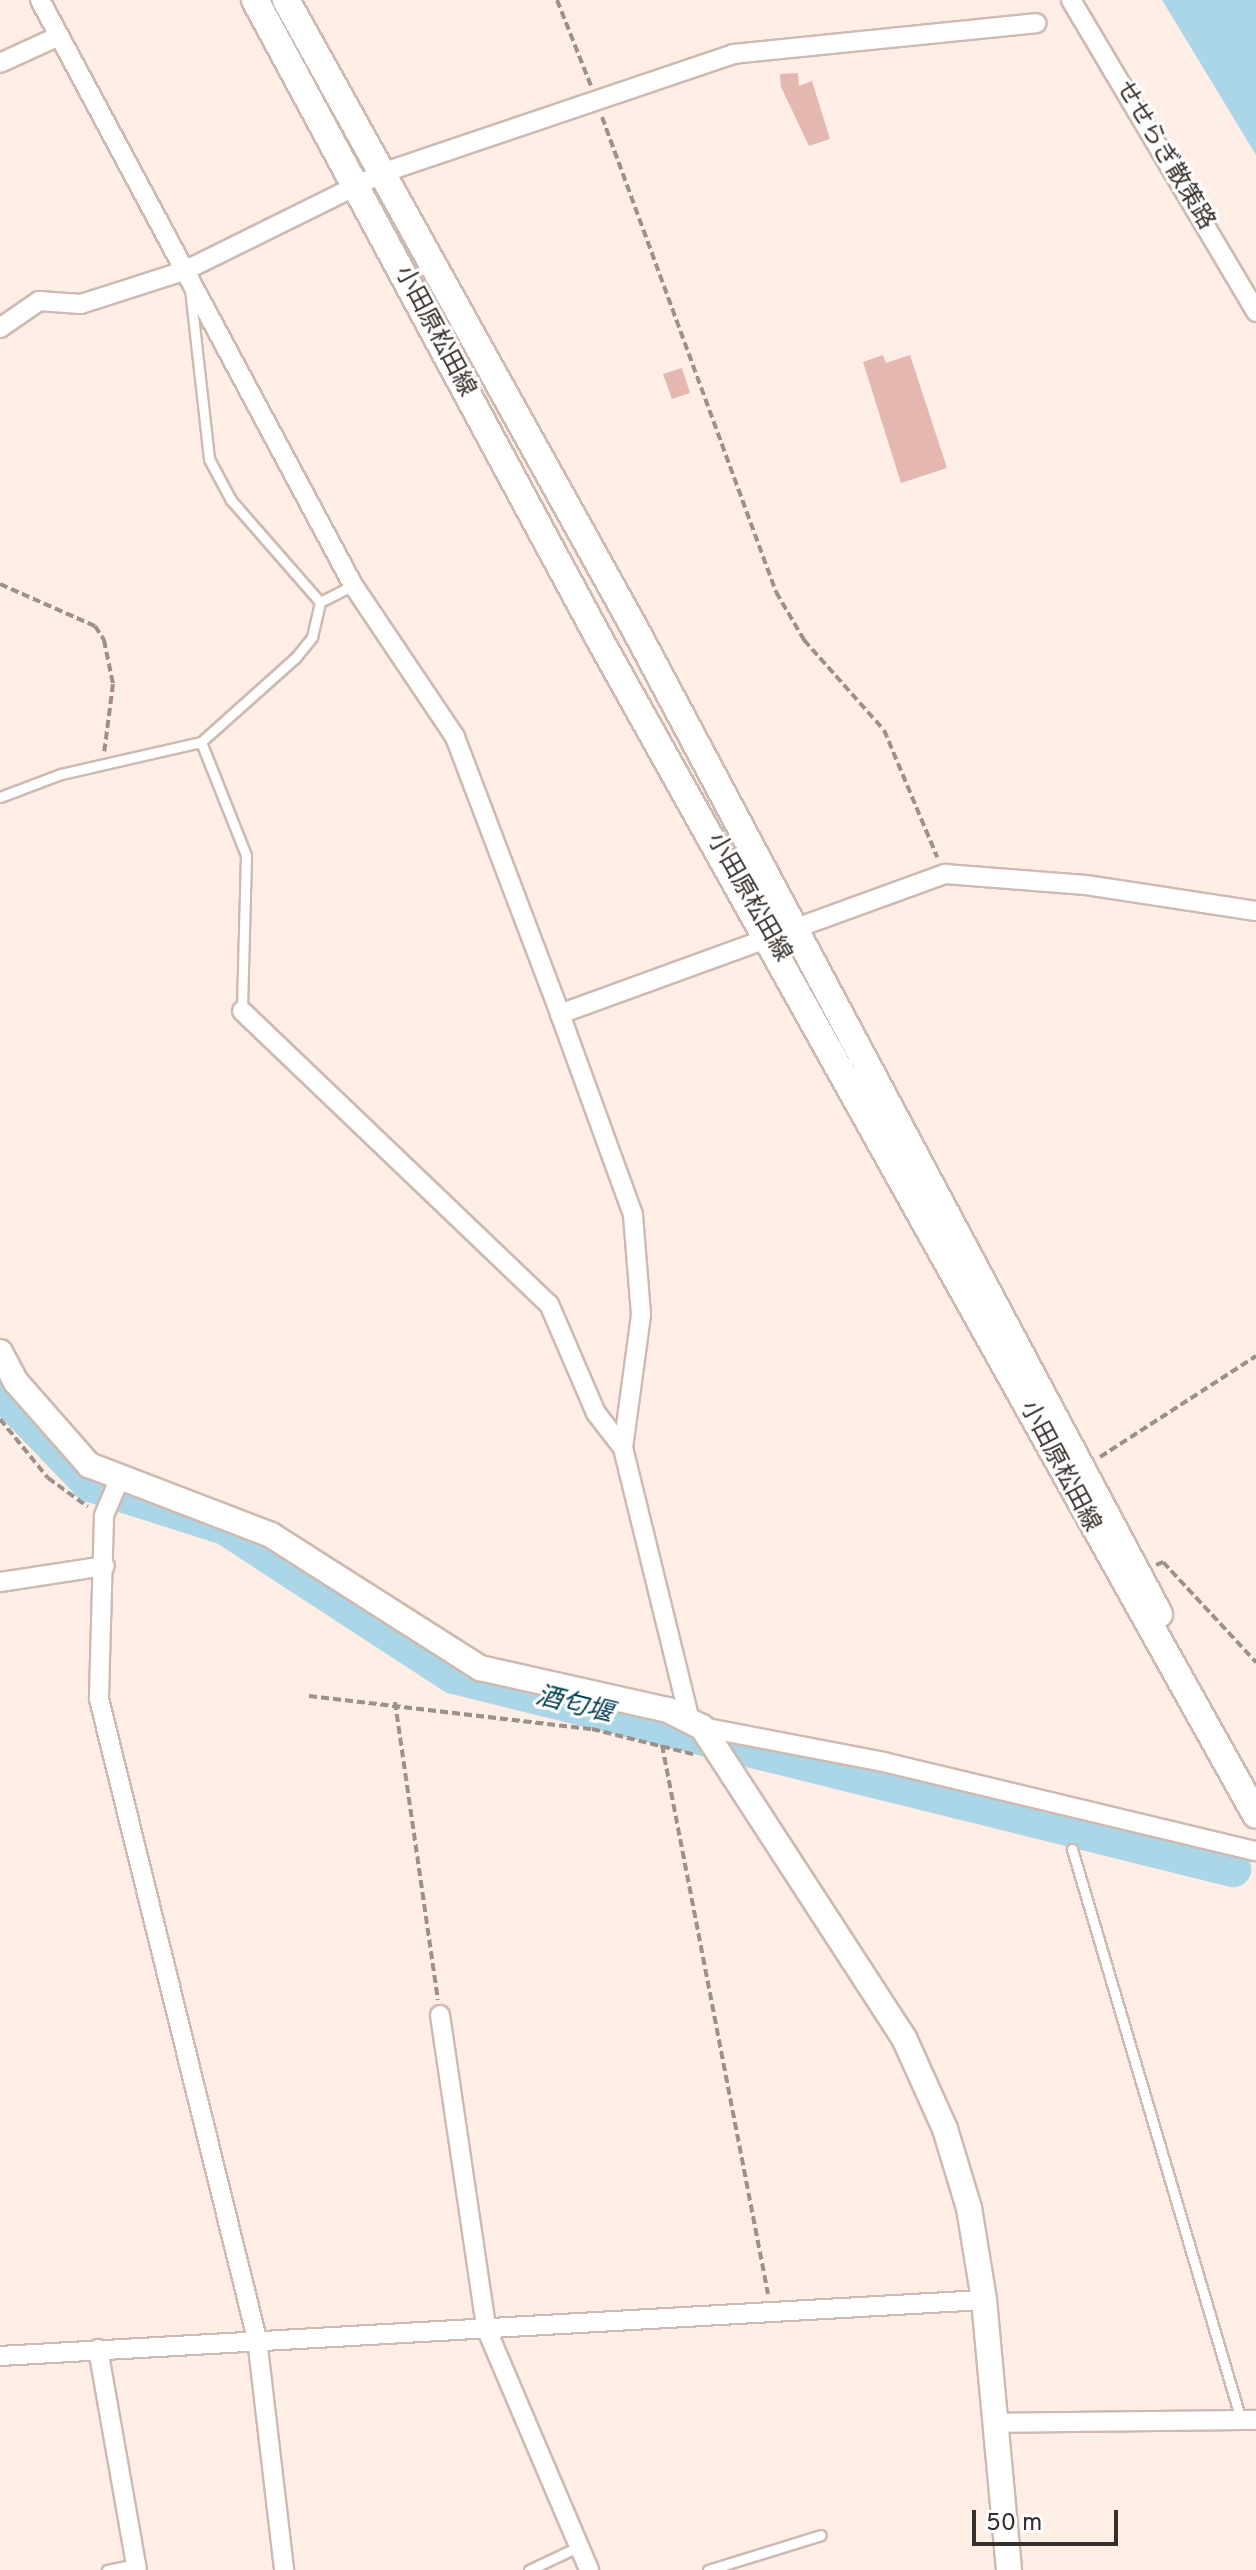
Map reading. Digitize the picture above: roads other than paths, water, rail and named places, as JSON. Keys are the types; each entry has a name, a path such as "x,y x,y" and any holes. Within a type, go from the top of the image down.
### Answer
{"main road":[{"name":"小田原松田線","path":"255,0 355,186 1084,1468 1138,1571 1250,1805"},
{"name":"小田原松田線","path":"286,0 382,173 782,933 1250,1805"}],"street":[{"path":"40,0 353,585 455,737 560,1014 633,1215 642,1264 623,1448 696,1722 728,1767 928,2085 969,2208 984,2300 1009,2570"},
{"name":"せせらぎ散策路","path":"1071,0 1256,312"},
{"path":"0,328 39,301 81,304 187,275 382,173 733,54 1036,23"},
{"path":"0,63 59,36"},
{"path":"560,1014 945,874 1086,885 1256,911"},
{"path":"242,1011 549,1304 596,1413 623,1448"},
{"path":"0,1352 67,1444 119,1480 271,1535 480,1668 696,1722 884,1762 1256,1851"},
{"path":"119,1480 104,1516 99,1699 257,2339 284,2570"},
{"path":"0,1582 105,1566"},
{"path":"440,2015 486,2328 589,2570"},
{"path":"0,2356 984,2300"},
{"path":"98,2349 137,2567"},
{"path":"993,2423 1248,2420"}],"lane":[{"path":"187,275 209,459 231,500 320,602"},
{"path":"0,797 103,763 201,742 296,657 312,637 320,602 353,585"},
{"path":"201,742 246,855 242,1011"},
{"path":"1072,1849 1248,2420"},
{"path":"708,2570 821,2535"},
{"path":"529,2570 580,2546"},
{"path":"107,2570 137,2567"}],"water":[{"path":"1162,0 1256,0 1256,155"}],"waterway":[{"name":"酒匂堰","path":"0,1377 15,1406 90,1484 225,1527 454,1676 1233,1869"}]}
